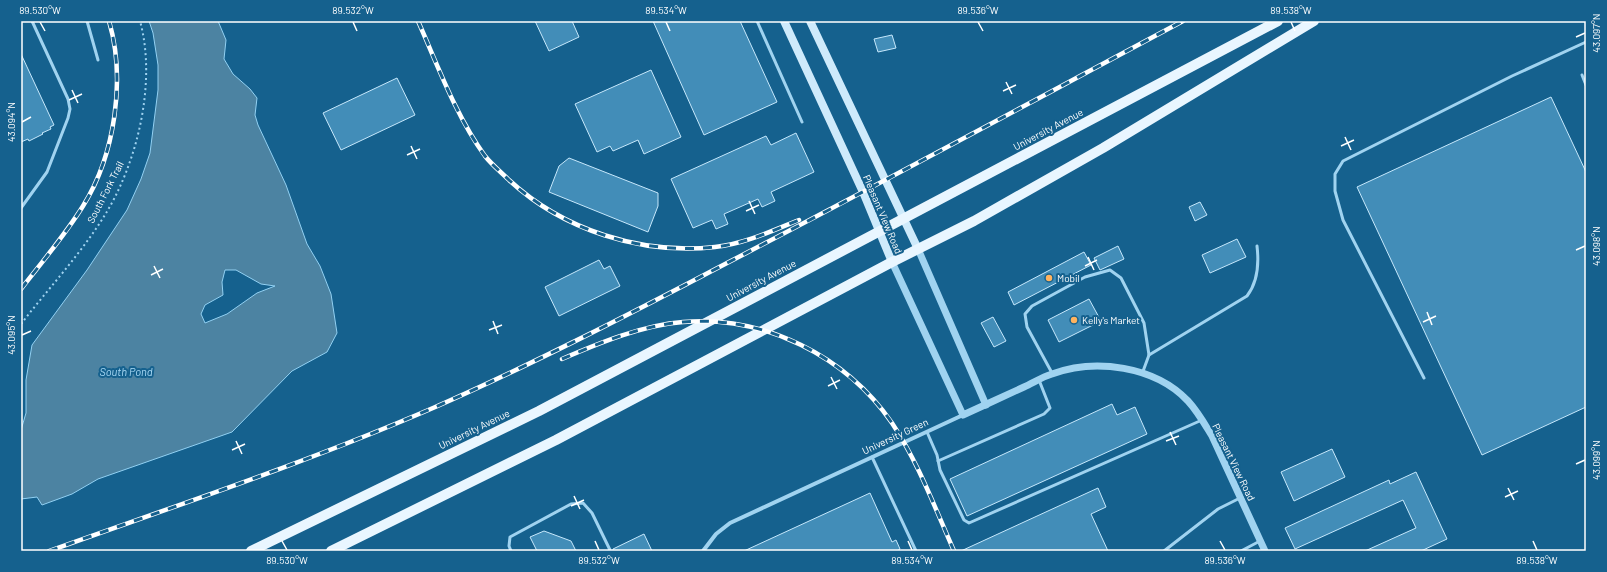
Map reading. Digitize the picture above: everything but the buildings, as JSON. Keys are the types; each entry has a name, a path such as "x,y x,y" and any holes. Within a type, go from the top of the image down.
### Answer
{"main road":[{"name":"Pleasant View Road","path":"784,21 863,192 892,262"},
{"name":"Pleasant View Road","path":"810,21 918,249"},
{"name":"University Avenue","path":"250,551 539,411 1278,21"},
{"path":"331,551 556,440 892,262 974,221 1103,148 1314,21"}],"street":[{"name":"Pleasant View Road","path":"918,249 986,405"},
{"name":"Pleasant View Road","path":"892,262 963,415"},
{"name":"Pleasant View Road","path":"1108,366 1126,368 1154,378 1175,390 1188,401 1212,436 1265,551"},
{"name":"University Green","path":"703,551 716,534 730,523 1052,374 1079,367 1108,366"}],"lane":[{"path":"21,208 47,172 68,118 70,109 68,99 32,21"},
{"path":"86,21 98,60"},
{"path":"757,21 791,94 802,122"},
{"path":"1424,378 1343,220 1335,191 1335,174 1343,161 1512,76 1586,42"},
{"path":"1582,75 1586,85"},
{"path":"1149,355 1247,296 1256,282 1258,255 1257,246"},
{"path":"1052,374 1027,327 1025,314 1032,306 1085,277 1110,270 1121,278 1144,323 1149,355 1142,374"},
{"path":"938,461 1044,414 1050,408 1039,380"},
{"path":"927,432 937,455 940,470 964,520 969,523 1202,420"},
{"path":"872,457 916,551"},
{"path":"1164,551 1218,509 1240,498"},
{"path":"511,551 508,546 510,537 571,504 583,503 592,513 610,550"},
{"path":"1241,551 1260,541"}],"path":[{"name":"South Fork Trail","path":"21,324 91,236 104,217 127,171 139,131 146,90 146,68 140,21"}],"water":[{"name":"South Pond","path":"149,21 218,21 226,40 224,59 233,74 250,89 257,98 255,115 258,125 286,185 307,244 320,266 331,294 337,333 327,352 292,371 232,432 98,479 72,494 42,505 37,497 21,499 21,430 26,413 26,380 32,345 87,270 127,210 141,179 150,153 158,90 158,65 153,33","holes":["225,270 236,270 261,284 275,286 257,293 227,314 205,323 201,314 205,305 223,295 222,282"]}],"railway":[{"path":"21,289 76,217 94,186 103,164 110,140 117,92 117,67 109,21"},
{"path":"418,21 456,108 485,156 530,198 554,213 578,225 604,235 659,247 687,248 715,247 737,243 799,220"},
{"path":"49,551 338,447 433,408 507,374 618,320 1183,21"},
{"path":"562,359 606,341 637,331 683,322 713,322 743,325 773,333 801,345 827,360 851,378 873,399 892,423 918,469 954,551"}],"place":[{"name":"Mobil","path":"1049,278"},
{"name":"Kelly's Market","path":"1074,320"}]}
